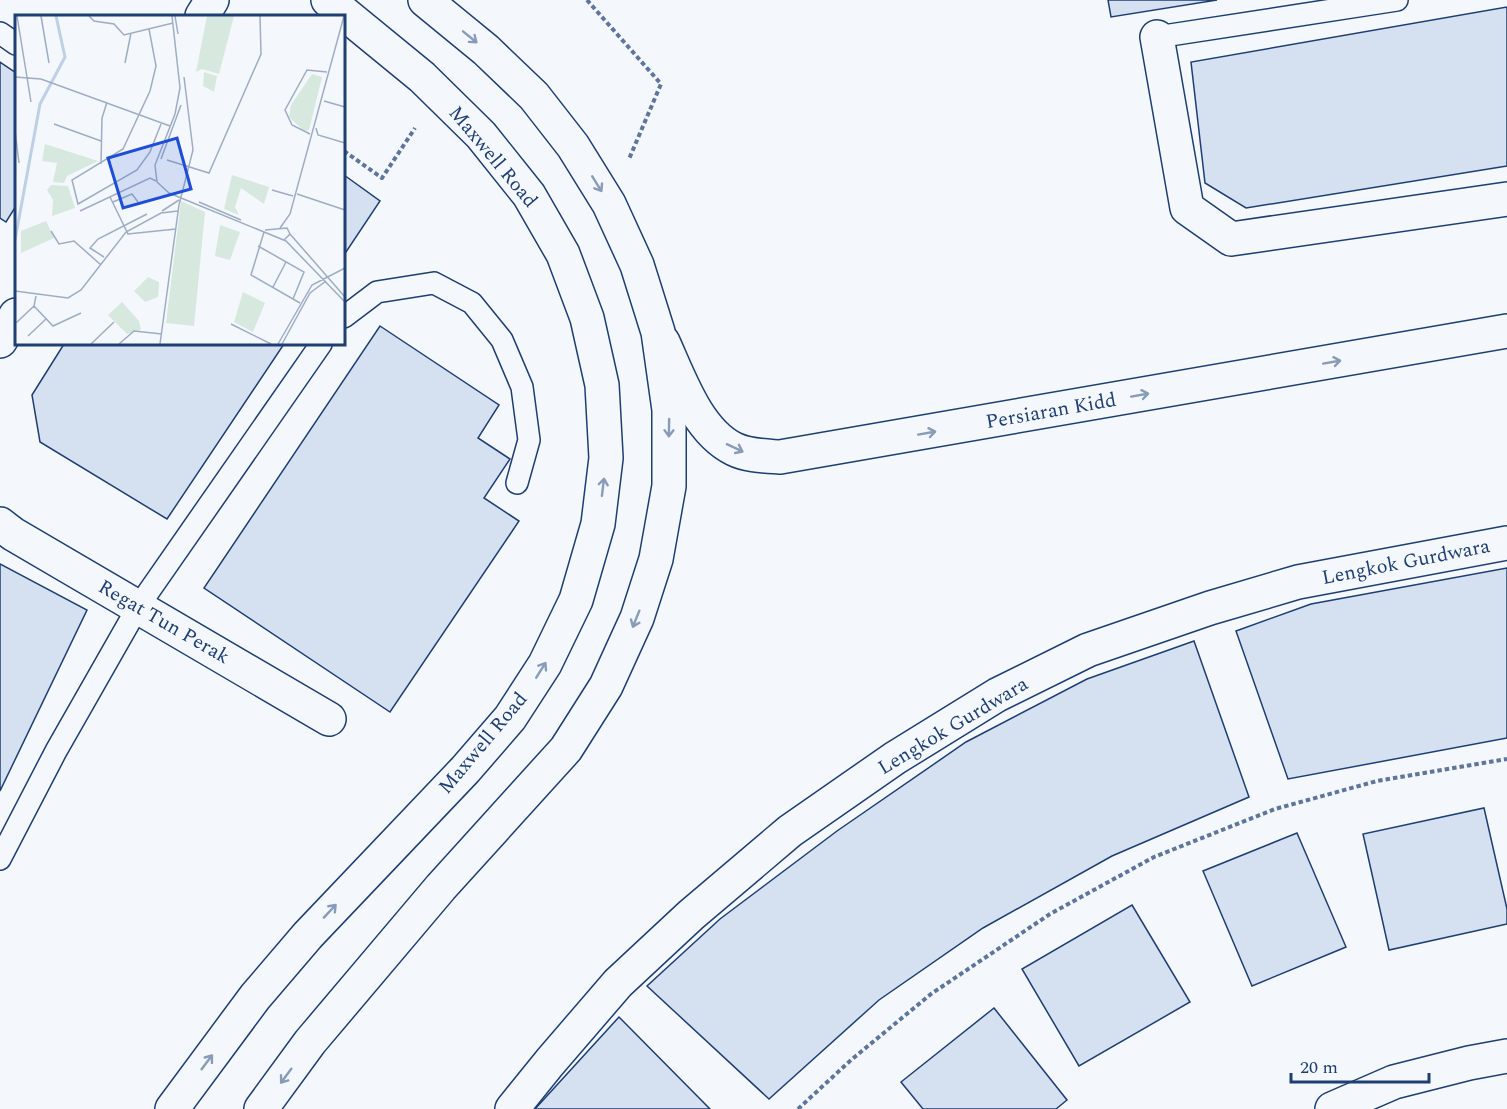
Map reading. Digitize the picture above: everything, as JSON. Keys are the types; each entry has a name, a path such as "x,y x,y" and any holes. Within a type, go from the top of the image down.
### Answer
{"street":[{"path":"203,15 212,0"},
{"name":"Maxwell Road","path":"172,1109 255,997 308,935 457,778 510,718 546,664 576,600 598,524 606,458 602,385 587,318 563,254 530,195 481,135 422,77 328,0"},
{"path":"261,1109 310,1042 441,886 566,748 606,686 637,618 656,559 669,486 669,410 658,332 637,265 609,204 573,146 534,96 486,50 425,0"},
{"path":"1157,37 1187,208 1231,239 1507,199"},
{"path":"0,341 15,317"},
{"name":"Persiaran Kidd","path":"658,332 685,391 708,428 734,449 751,454 780,457 1507,331"},
{"name":"Regat Tun Perak","path":"0,524 13,534 329,719"},
{"name":"Lengkok Gurdwara","path":"512,1109 618,983 691,915 790,831 895,758 997,695 1088,650 1221,604 1298,582 1507,543"},
{"path":"1332,1109 1394,1082 1507,1056"}],"lane":[{"path":"1157,37 1394,0"},
{"path":"0,33 15,43"},
{"path":"345,316 377,292 434,283 472,303 502,340 522,387 530,440 517,483"},
{"path":"0,859 56,751 138,607 320,345"}],"path":[{"path":"587,0 661,84 609,204"},
{"path":"345,152 382,178 439,93"},
{"path":"798,1109 851,1060 931,993 1050,914 1154,857 1275,809 1377,782 1507,759"}],"building":[{"path":"1108,0 1217,0 1111,17"},
{"path":"1507,7 1507,166 1246,208 1205,183 1191,62"},
{"path":"0,62 15,72 15,208 6,222 0,218"},
{"path":"345,176 380,201 345,254"},
{"path":"380,326 499,405 478,438 510,459 484,498 519,521 390,712 204,588"},
{"path":"63,345 283,345 167,519 40,442 32,395"},
{"path":"0,564 87,610 0,791"},
{"path":"1507,568 1507,738 1288,779 1236,631 1311,604"},
{"path":"1194,641 1249,797 1112,856 983,928 879,1000 769,1099 647,986 720,919 837,831 966,742 1087,679"},
{"path":"1484,808 1507,909 1507,924 1389,950 1363,834"},
{"path":"1297,833 1346,947 1252,986 1203,871"},
{"path":"1132,905 1190,1002 1079,1066 1022,969"},
{"path":"994,1008 1067,1100 1056,1109 923,1109 901,1082"},
{"path":"619,1017 710,1109 535,1109"}]}
